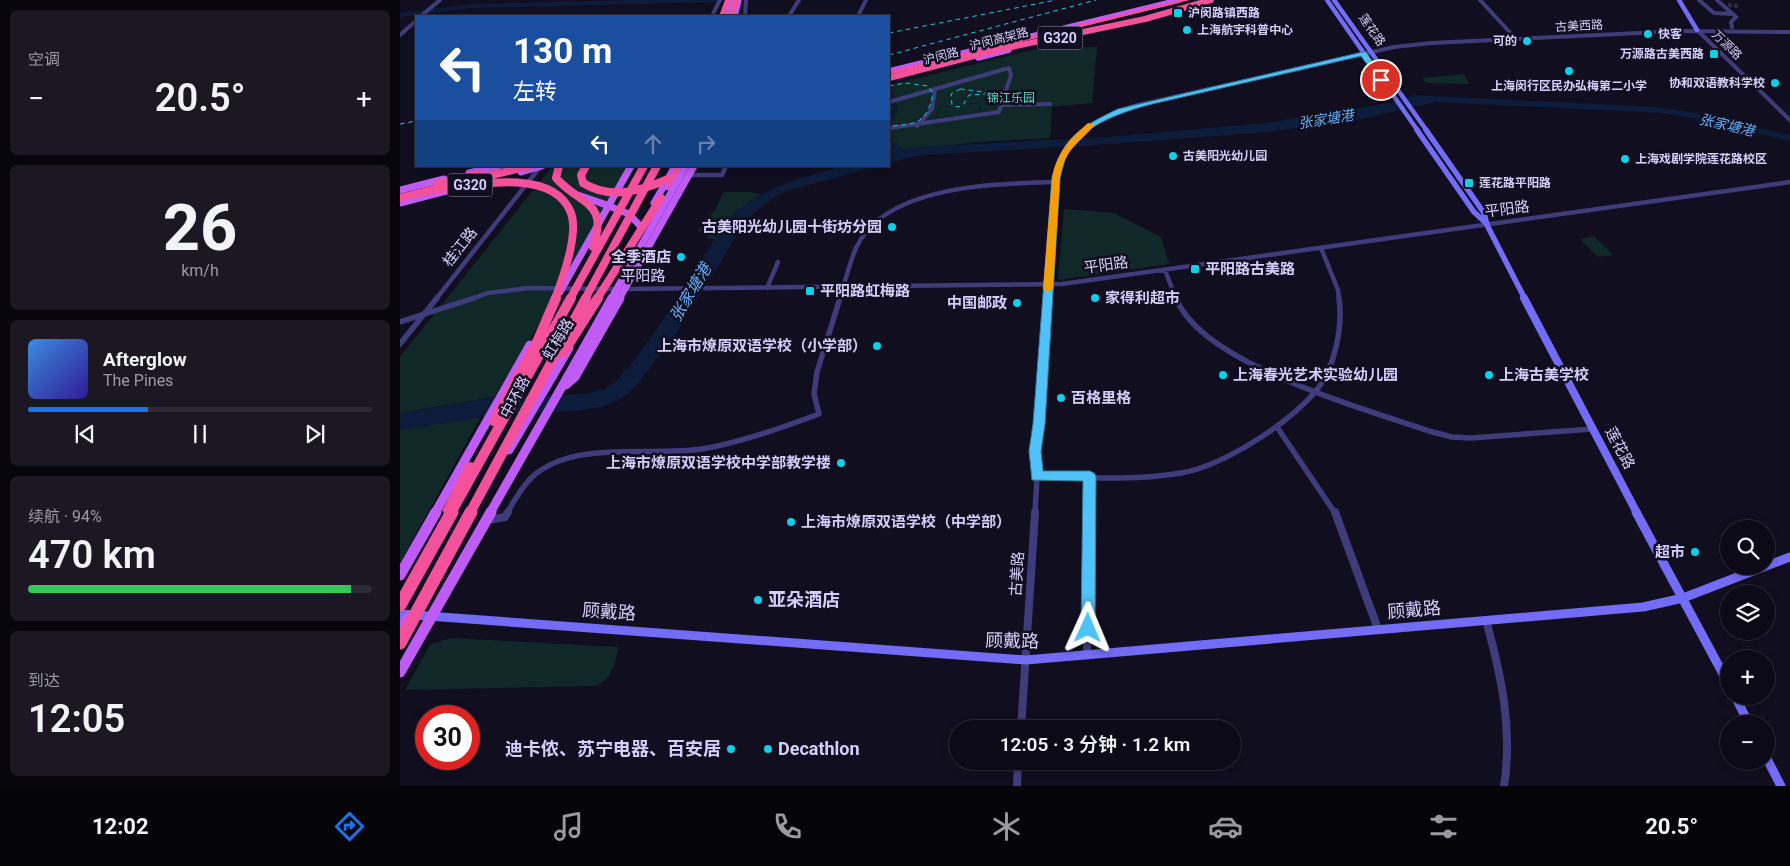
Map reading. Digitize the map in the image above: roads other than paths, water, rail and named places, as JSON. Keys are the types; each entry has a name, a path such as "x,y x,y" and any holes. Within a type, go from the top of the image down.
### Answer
{"highway":[{"path":"722,15 728,0"},
{"path":"730,15 738,0"},
{"name":"沪闵高架路","path":"890,76 1187,0"},
{"name":"沪闵高架路","path":"890,76 1202,0"},
{"path":"1032,42 1069,37 1178,12 1211,0"},
{"path":"400,195 509,167"},
{"path":"429,191 525,167"},
{"path":"400,604 533,349 576,279 597,237 599,219 591,205 577,194 562,186 556,178 559,167"},
{"path":"585,167 581,175 583,183 598,191 612,192 639,189 668,179"},
{"name":"中环路","path":"400,604 643,167"},
{"name":"中环路","path":"400,643 524,420 656,167"},
{"path":"524,420 679,167"},
{"path":"400,195 502,183 529,184 561,196 572,209 574,226 570,254 562,282 533,349"}],"main road":[{"path":"729,15 732,0"},
{"path":"736,15 738,0"},
{"name":"沪闵路","path":"890,76 1179,0"},
{"name":"沪闵路","path":"890,76 909,76 1211,0"},
{"name":"莲花路","path":"1327,0 1474,212 1487,225"},
{"name":"莲花路","path":"1334,0 1484,213 1487,225 1720,668"},
{"name":"万源路","path":"1679,0 1697,30"},
{"name":"G320","path":"400,195 495,167"},
{"path":"400,195 521,167"},
{"name":"G320","path":"400,203 537,167"},
{"name":"虹梅路","path":"400,575 630,167"},
{"name":"虹梅路","path":"400,626 412,614 524,420 641,227 674,167"},
{"name":"虹梅路","path":"400,672 685,167"},
{"name":"虹梅路","path":"560,390 575,377 693,167"},
{"path":"577,194 624,211 639,222 641,227"},
{"name":"顾戴路","path":"1775,563 1790,557"},
{"name":"顾戴路","path":"400,614 1026,660 1643,607 1683,598 1743,575"},
{"path":"1773,770 1781,786"}],"street":[{"path":"422,15 440,0"},
{"path":"745,15 746,0"},
{"path":"790,15 799,0"},
{"path":"858,15 866,0"},
{"path":"1480,0 1516,39"},
{"path":"1699,0 1714,13 1733,14"},
{"path":"1717,0 1736,17 1731,22 1732,27"},
{"path":"713,15 720,1"},
{"path":"1723,5 1728,6"},
{"path":"400,34 415,22"},
{"path":"406,29 415,29"},
{"name":"古美西路","path":"1371,52 1421,44 1697,30 1790,32"},
{"name":"万源路","path":"1697,30 1790,120"},
{"name":"古美路","path":"1022,720 1037,476 1035,451 1039,424 1056,182 1059,163 1066,150 1078,136 1098,120 1134,106 1371,52"},
{"path":"890,102 1009,68 1011,75 999,112 917,126 890,128"},
{"path":"917,126 932,109 935,90"},
{"path":"1002,105 1050,104"},
{"path":"1782,113 1790,113"},
{"name":"桂江路","path":"400,344 540,167"},
{"path":"689,175 722,175 726,167"},
{"path":"486,521 505,516 535,475 561,460 608,453 678,451 722,445 749,438 819,414 814,394 816,377 856,247 861,237 875,223 900,207 934,195 1000,184 1056,182"},
{"name":"平阳路","path":"400,322 488,293 515,289 1049,285 1790,182"},
{"path":"1037,476 1167,476 1198,469 1229,456 1277,427 1316,391 1334,352 1340,323 1338,290 1320,248"},
{"path":"767,288 778,262"},
{"path":"1165,270 1178,304 1209,338 1262,371 1429,431 1452,437 1471,438 1593,429"},
{"path":"1277,427 1334,509 1378,629"},
{"path":"1087,655 1090,476"},
{"path":"1486,620 1502,683 1506,710 1508,740 1504,786"},
{"path":"1017,786 1018,770"}],"water":[{"name":"张家塘港","path":"1413,95 1657,107 1690,112 1790,135 1790,141 1697,119 1662,113 1436,102 1354,121 1257,133 1083,146 938,154 916,156 890,163 890,153 917,147 1108,137 1265,123 1388,103"},
{"name":"张家塘港","path":"840,167 873,167 790,190 772,199 756,211 746,221 673,338 638,383 629,393 617,401 605,406 577,411 489,416 400,430 400,413 490,398 583,394 606,389 634,361 661,323 727,220 753,199 767,191 795,180"}],"waterway":[{"path":"400,15 472,6 720,0"},
{"path":"890,90 893,99"},
{"path":"890,122 896,109 894,103"},
{"path":"976,103 979,103 981,110 963,116 935,118 939,108 976,103"},
{"path":"890,143 904,154"}],"tunnel":[{"path":"1728,5 1739,6"}],"railway":[{"path":"890,33 1056,0"},
{"path":"890,55 1096,0"},
{"path":"890,86 905,83 928,86 933,94 924,117 906,125 890,126"},
{"path":"960,89 985,92 986,94 969,95 963,105 958,107 952,105 951,94 960,89"},
{"path":"400,124 415,121"}],"place":[{"name":"沪闵路镇西路","path":"1178,13"},
{"name":"上海航宇科普中心","path":"1187,30"},
{"name":"快客","path":"1648,34"},
{"name":"可的","path":"1527,41"},
{"name":"万源路古美西路","path":"1714,54"},
{"name":"上海闵行区民办弘梅第二小学","path":"1569,71"},
{"name":"协和双语教科学校","path":"1775,83"},
{"name":"古美阳光幼儿园","path":"1173,156"},
{"name":"上海戏剧学院莲花路校区","path":"1625,159"},
{"name":"莲花路平阳路","path":"1469,183"},
{"name":"古美阳光幼儿园十街坊分园","path":"892,227"},
{"name":"全季酒店","path":"681,257"},
{"name":"平阳路古美路","path":"1195,269"},
{"name":"平阳路虹梅路","path":"810,291"},
{"name":"家得利超市","path":"1095,298"},
{"name":"中国邮政","path":"1017,303"},
{"name":"上海市燎原双语学校（小学部）","path":"877,346"},
{"name":"上海春光艺术实验幼儿园","path":"1223,375"},
{"name":"上海古美学校","path":"1489,375"},
{"name":"百格里格","path":"1061,398"},
{"name":"上海市燎原双语学校中学部教学楼","path":"841,463"},
{"name":"上海市燎原双语学校（中学部）","path":"791,522"},
{"name":"超市","path":"1695,552"},
{"name":"亚朵酒店","path":"758,600"},
{"name":"迪卡侬、苏宁电器、百安居","path":"731,749"},
{"name":"Decathlon","path":"768,749"}],"park label":[{"name":"锦江乐园","path":"1011,98"}]}
